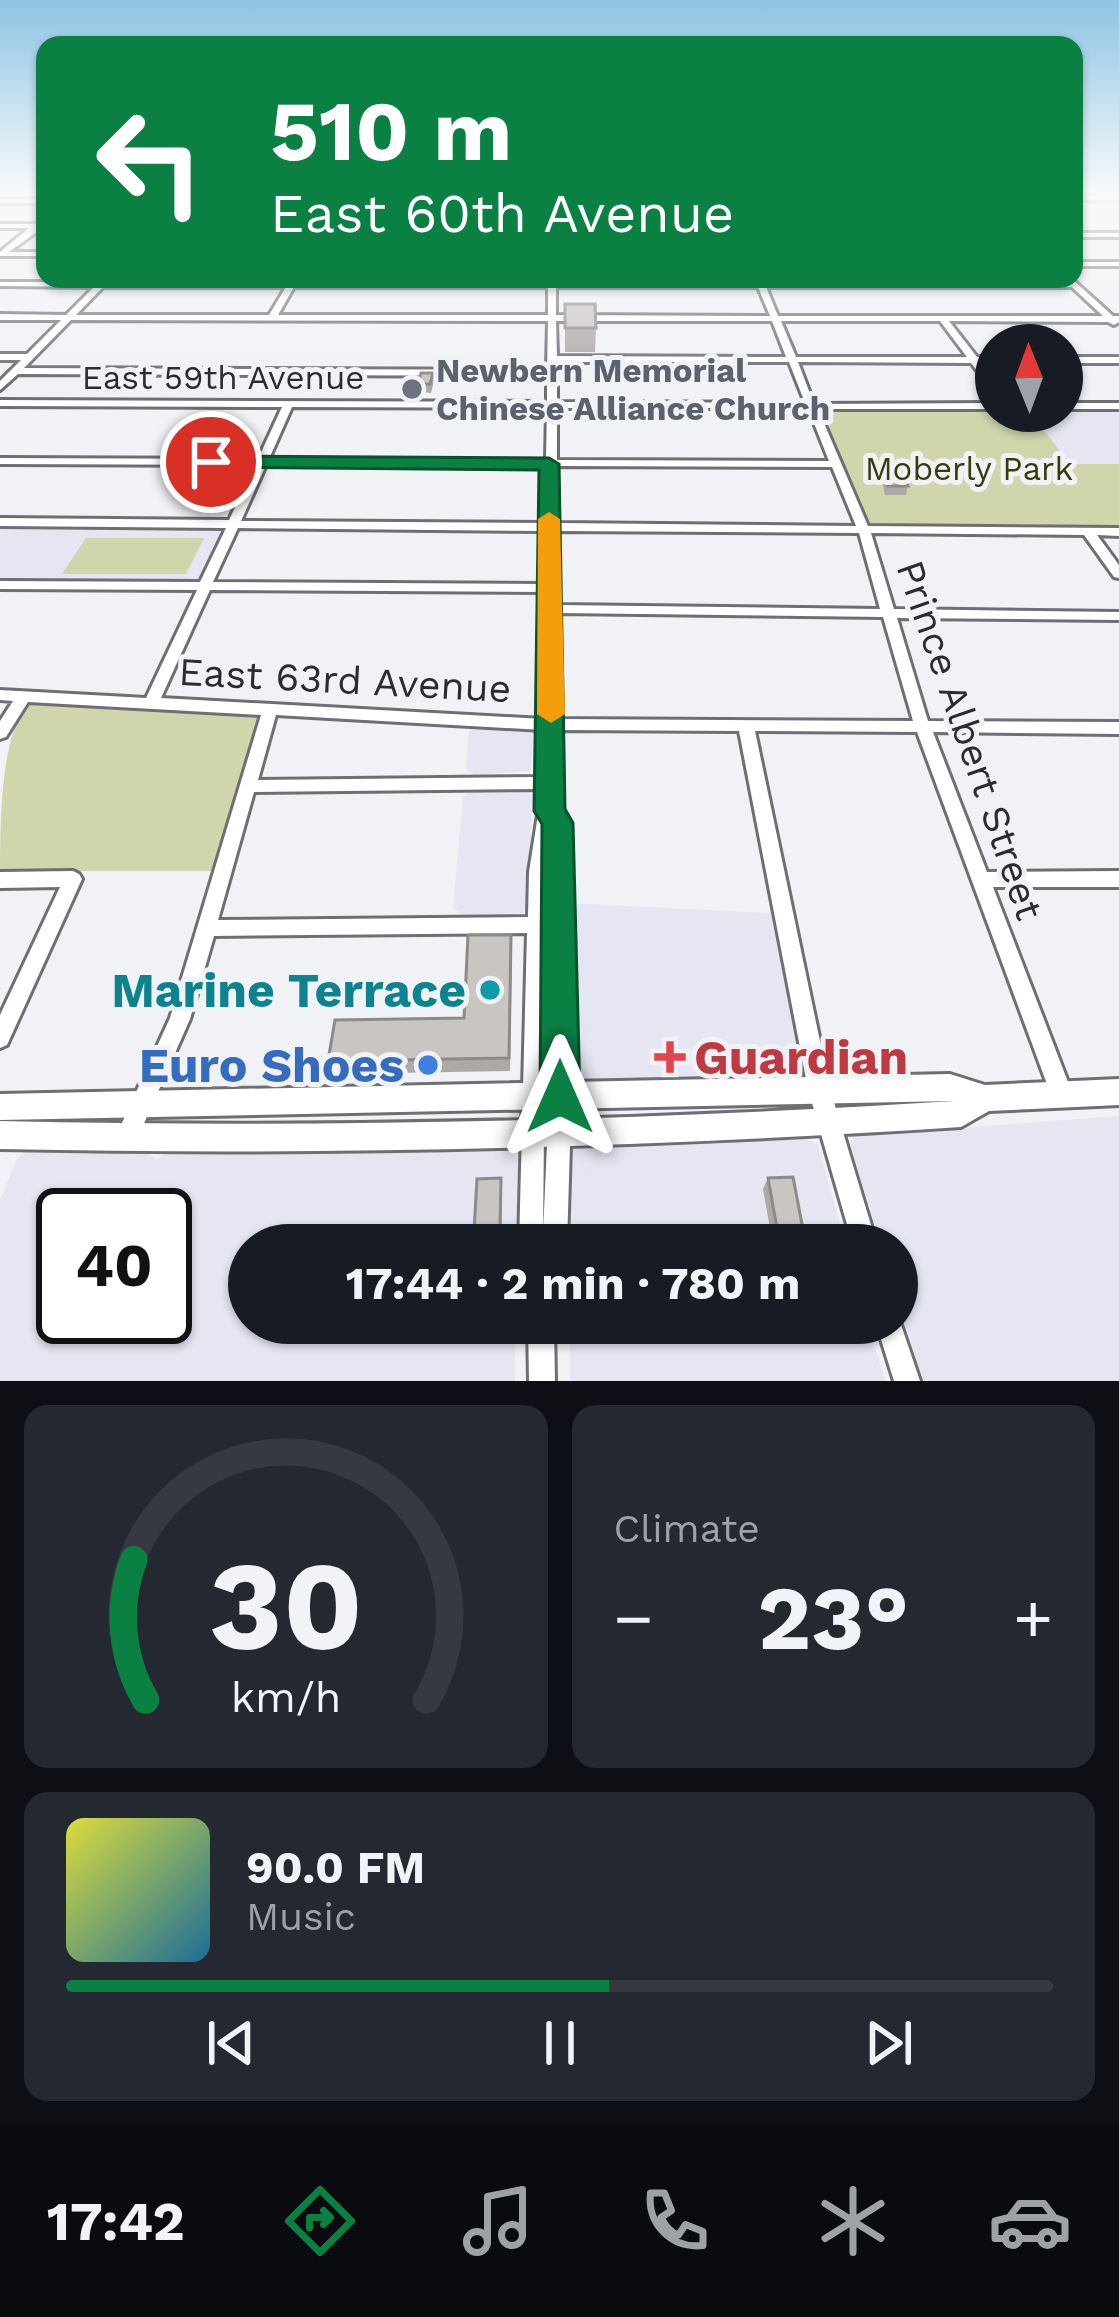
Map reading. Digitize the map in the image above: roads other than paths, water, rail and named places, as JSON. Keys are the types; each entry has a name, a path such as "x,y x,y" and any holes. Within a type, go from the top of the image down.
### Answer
{"main road":[{"path":"6,1128 138,1104 950,1087 985,1098 1119,1092"},
{"path":"6,1128 127,1136 546,1133 961,1114 985,1098"}],"street":[{"path":"1083,264 1119,264"},
{"path":"0,284 36,283"},
{"path":"0,387 97,288"},
{"path":"272,318 289,288"},
{"path":"534,1224 549,1098 548,925 557,823 550,811 552,288"},
{"name":"Prince Albert Street","path":"762,288 863,529 922,727 1062,1095"},
{"path":"1078,288 1116,322"},
{"path":"0,317 1116,322"},
{"path":"944,320 974,360"},
{"path":"0,357 29,357"},
{"path":"16,371 974,360"},
{"path":"1083,360 1119,360"},
{"name":"East 59th Avenue","path":"0,403 975,406"},
{"path":"152,703 288,405"},
{"path":"1083,406 1119,406"},
{"path":"0,461 836,464"},
{"path":"0,522 1119,532"},
{"path":"1087,531 1119,574"},
{"path":"0,585 550,588"},
{"path":"550,609 1119,616"},
{"name":"East 63rd Avenue","path":"0,695 551,724 1119,728"},
{"path":"0,733 24,696"},
{"path":"127,1136 180,1018 270,709"},
{"path":"746,725 819,1089 859,1224"},
{"path":"249,786 551,783"},
{"path":"0,880 74,879 0,1038"},
{"path":"980,880 1119,879"},
{"path":"206,928 548,925"},
{"path":"546,1133 553,1224"},
{"path":"541,1344 542,1381"},
{"path":"896,1344 907,1381"}],"place":[{"name":"Newbern Memorial Chinese Alliance Church","path":"412,389"},
{"name":"Marine Terrace","path":"490,990"},
{"name":"Guardian","path":"670,1057"},
{"name":"Euro Shoes","path":"428,1065"}],"park label":[{"name":"Moberly Park","path":"969,468"}]}
